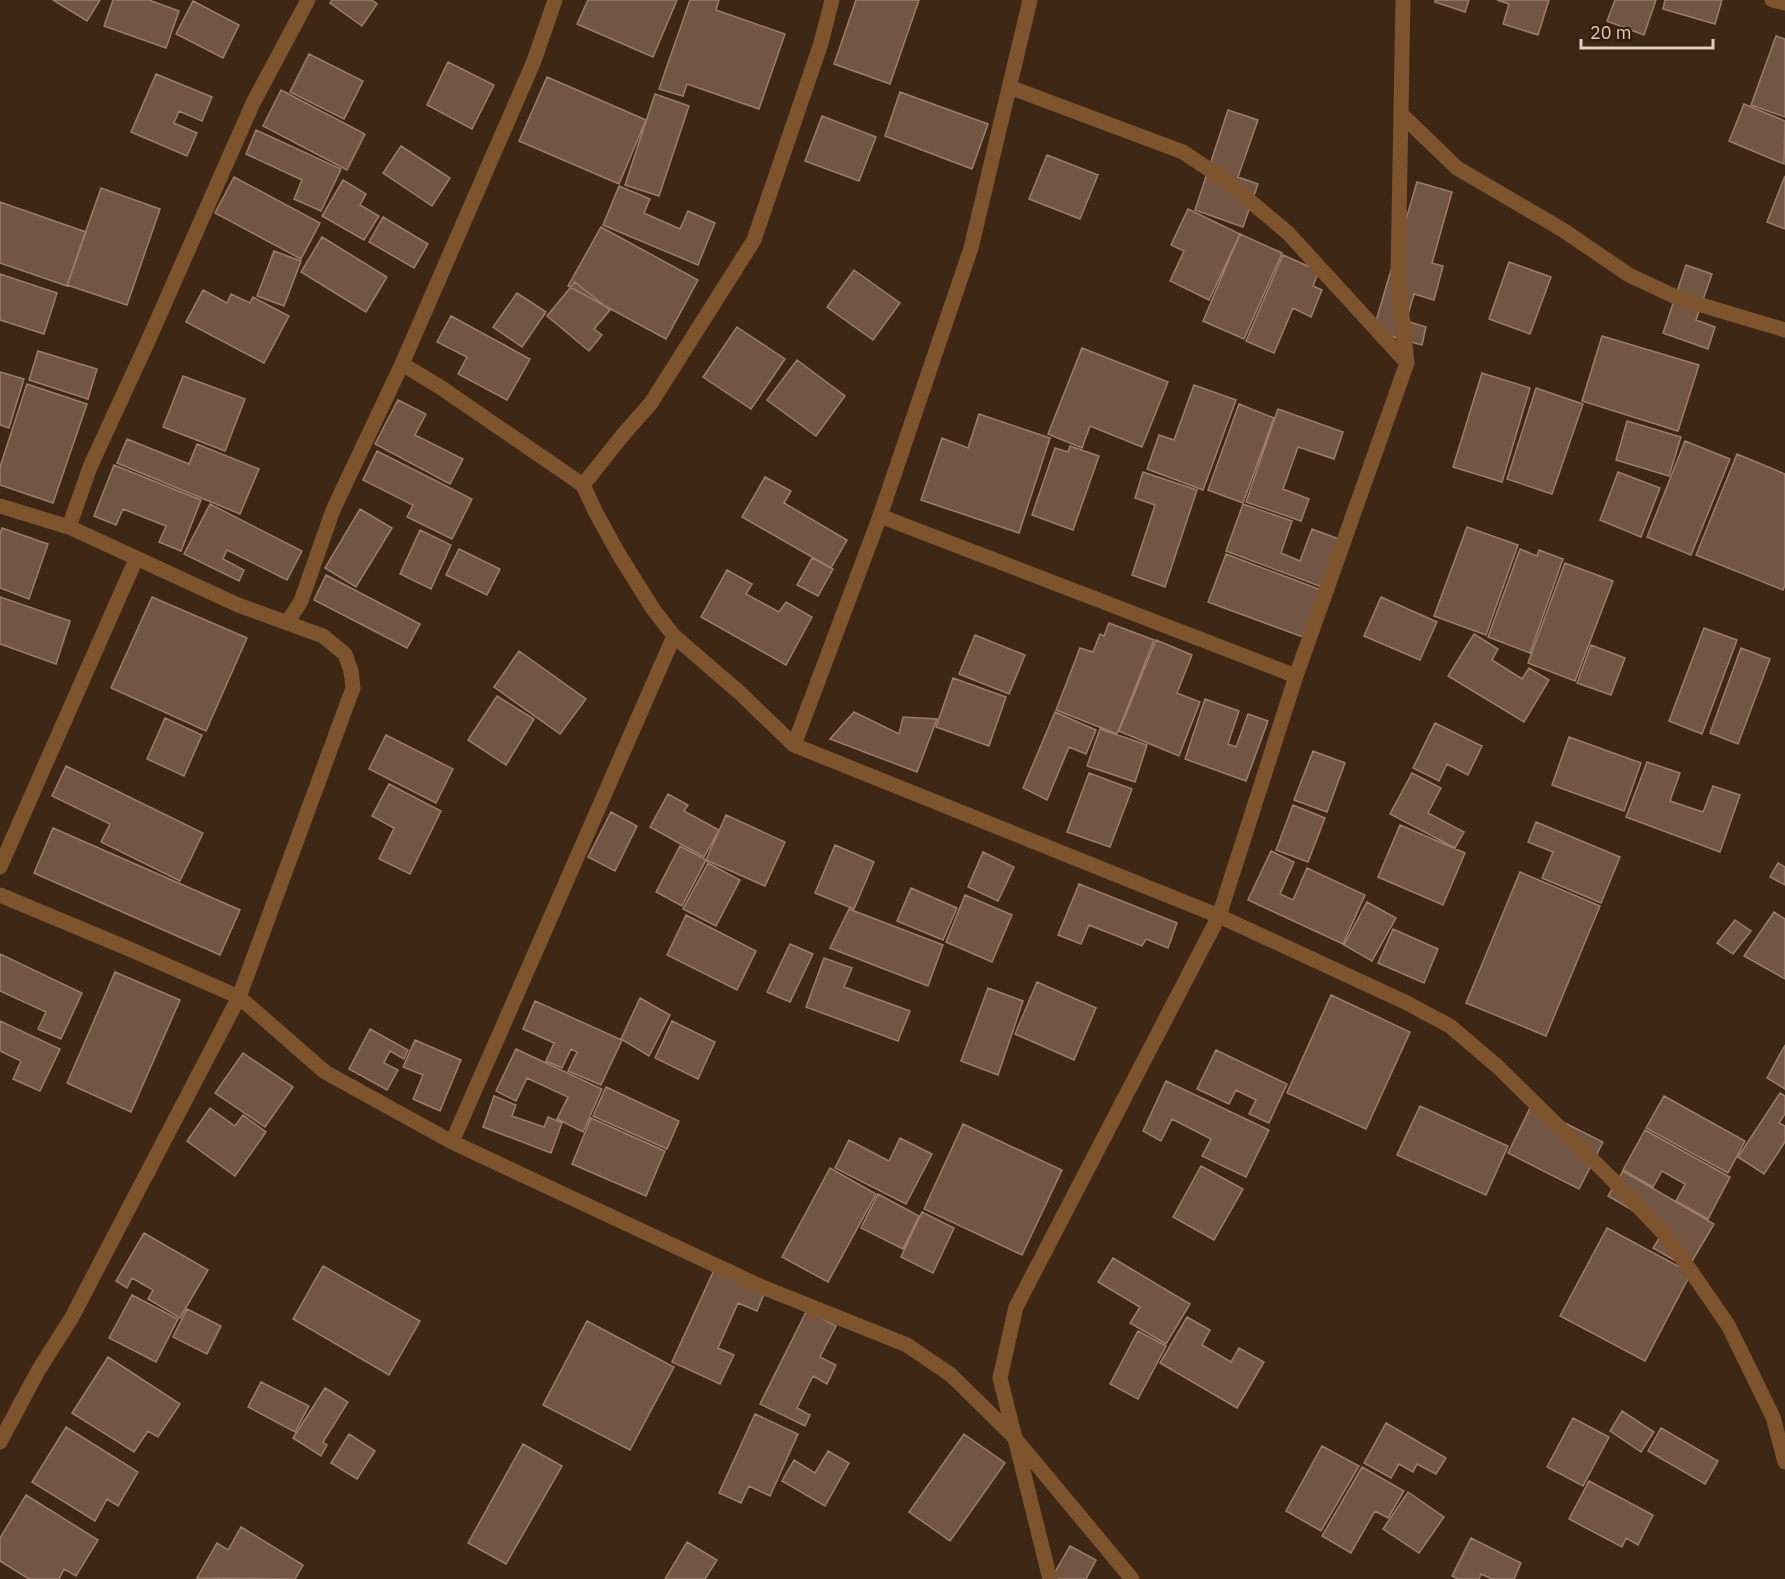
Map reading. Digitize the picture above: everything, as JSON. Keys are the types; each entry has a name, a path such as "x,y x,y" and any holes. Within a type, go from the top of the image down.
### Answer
{"street":[{"path":"69,527 90,467 253,103 308,0"},
{"path":"287,623 301,601 333,510 402,364 534,61 555,0"},
{"path":"583,484 651,403 754,240 821,43 832,0"},
{"path":"794,745 880,516 971,248 1030,0"},
{"path":"1050,1579 1000,1378 1016,1307 1219,916 1296,676 1407,363 1398,276 1403,0"},
{"path":"1772,0 1785,3"},
{"path":"1009,87 1183,152 1225,180 1288,233 1407,363"},
{"path":"1401,114 1457,168 1563,230 1629,275 1678,298 1785,330"},
{"path":"402,364 440,387 583,484 595,512 618,553 653,609 674,636 740,693 794,745 1219,916 1405,1002 1450,1026 1498,1067 1609,1176 1668,1238 1728,1325 1773,1417 1785,1462"},
{"path":"0,506 69,527 238,605 323,636 345,654 351,671 353,688 239,998 72,1317 38,1371 0,1442"},
{"path":"880,516 1296,676"},
{"path":"0,867 136,559"},
{"path":"452,1142 674,636"},
{"path":"0,896 127,948 239,998 325,1072 452,1142 762,1287 907,1345 951,1375 1013,1436 1132,1579"}],"building":[{"path":"53,0 100,0 87,21"},
{"path":"113,0 149,0 179,11 166,48 104,26"},
{"path":"332,0 372,0 377,4 362,26 330,3"},
{"path":"588,0 677,0 653,57 577,24"},
{"path":"690,0 719,0 716,10 785,34 759,109 687,84 683,96 659,89"},
{"path":"856,0 919,0 890,84 834,64"},
{"path":"1435,0 1469,0 1465,12 1435,2"},
{"path":"1497,0 1549,0 1538,35 1503,24 1509,4"},
{"path":"1615,0 1656,0 1644,35 1607,21"},
{"path":"1665,0 1722,0 1715,24 1663,9"},
{"path":"193,1 239,25 223,58 176,34"},
{"path":"1776,36 1785,39 1785,117 1751,105"},
{"path":"309,54 363,81 344,119 290,92"},
{"path":"448,62 494,85 472,129 427,105"},
{"path":"156,74 212,97 202,121 179,111 174,123 197,133 187,156 131,132"},
{"path":"547,77 646,120 619,184 519,141"},
{"path":"281,90 365,134 347,170 263,126"},
{"path":"900,92 988,124 972,169 885,136"},
{"path":"655,94 689,106 659,196 625,185"},
{"path":"1744,104 1785,121 1784,164 1729,141"},
{"path":"1228,110 1258,120 1238,177 1258,184 1243,227 1195,210"},
{"path":"822,116 876,137 859,181 805,161"},
{"path":"256,130 341,169 321,211 294,199 302,180 246,154"},
{"path":"401,146 450,178 432,206 383,173"},
{"path":"1047,155 1098,175 1080,219 1029,199"},
{"path":"1785,176 1785,229 1767,222"},
{"path":"234,177 320,223 301,259 215,213"},
{"path":"343,180 366,194 360,205 379,216 364,240 322,216"},
{"path":"1417,182 1452,192 1432,263 1443,266 1434,300 1414,294 1406,321 1426,327 1422,345 1373,331"},
{"path":"619,186 650,199 644,213 680,229 688,211 715,223 698,265 603,225"},
{"path":"101,188 160,209 127,305 67,285"},
{"path":"0,202 86,232 67,286 0,263"},
{"path":"1188,209 1240,234 1209,300 1170,281 1184,251 1171,245"},
{"path":"383,217 428,244 414,268 369,242"},
{"path":"601,227 698,280 666,339 568,286"},
{"path":"1240,234 1282,253 1244,339 1203,321"},
{"path":"322,237 387,277 366,312 301,272"},
{"path":"274,251 301,261 284,306 257,296"},
{"path":"1283,255 1319,271 1313,286 1322,290 1311,317 1293,308 1274,353 1246,341"},
{"path":"1509,262 1551,277 1530,334 1489,319"},
{"path":"1686,265 1712,274 1696,320 1715,327 1708,349 1663,333"},
{"path":"854,270 900,303 873,340 827,307"},
{"path":"0,274 57,293 44,334 0,320"},
{"path":"575,282 610,310 594,329 602,335 589,351 547,316"},
{"path":"203,290 227,303 231,294 250,303 253,297 289,316 264,363 186,322"},
{"path":"517,293 546,312 522,347 493,327"},
{"path":"451,316 530,359 507,400 458,374 467,357 437,342"},
{"path":"737,327 785,359 751,409 703,377"},
{"path":"1602,336 1699,365 1678,431 1582,401"},
{"path":"1082,348 1168,382 1142,447 1090,426 1082,448 1048,434"},
{"path":"38,351 97,369 88,399 29,380"},
{"path":"797,360 845,396 816,436 767,400"},
{"path":"0,372 24,379 9,428 0,425"},
{"path":"1482,373 1530,388 1502,482 1453,467"},
{"path":"183,376 245,399 225,451 163,427"},
{"path":"27,384 87,404 53,503 0,485 0,467"},
{"path":"1194,385 1236,400 1203,490 1147,469 1159,435 1174,440"},
{"path":"1536,388 1583,404 1552,494 1507,479"},
{"path":"398,400 426,414 415,435 463,459 450,484 375,444"},
{"path":"1239,404 1274,418 1243,503 1208,490"},
{"path":"1278,409 1343,432 1334,459 1298,447 1283,489 1309,499 1301,521 1246,502"},
{"path":"979,414 1050,438 1019,533 921,500 942,438 968,448"},
{"path":"1627,421 1681,437 1669,476 1616,460"},
{"path":"127,439 189,464 197,444 259,469 240,514 117,463"},
{"path":"1685,441 1730,459 1691,555 1647,537"},
{"path":"1070,446 1099,456 1073,530 1032,515 1055,448 1068,452"},
{"path":"377,451 472,499 452,539 407,517 413,505 363,480"},
{"path":"1737,454 1785,474 1785,585 1783,590 1696,555"},
{"path":"114,465 201,500 181,551 159,542 166,526 123,509 116,525 94,516"},
{"path":"1143,472 1197,490 1165,587 1132,575 1155,505 1135,498"},
{"path":"1618,472 1660,488 1641,537 1600,520"},
{"path":"765,477 791,491 784,503 847,540 831,568 742,517"},
{"path":"210,504 302,551 287,580 227,550 223,559 244,570 239,581 184,554"},
{"path":"1243,504 1292,521 1281,553 1300,561 1312,529 1339,539 1322,587 1226,551"},
{"path":"360,509 392,528 356,587 325,568"},
{"path":"1467,527 1518,545 1486,635 1434,616"},
{"path":"2,528 48,544 29,599 0,588"},
{"path":"420,530 451,545 431,589 400,574"},
{"path":"459,549 500,569 487,595 446,575"},
{"path":"1520,549 1537,556 1539,550 1563,559 1530,653 1488,637"},
{"path":"1226,554 1321,590 1303,637 1208,602"},
{"path":"812,558 833,569 818,596 797,585"},
{"path":"1565,563 1613,581 1575,681 1528,663"},
{"path":"727,570 752,584 746,594 779,612 786,602 812,617 786,665 701,617"},
{"path":"326,575 420,624 407,648 314,600"},
{"path":"0,597 70,621 56,664 0,644"},
{"path":"152,597 247,638 206,731 111,688"},
{"path":"1381,597 1437,622 1420,660 1364,636"},
{"path":"1109,623 1154,640 1117,734 1056,710 1080,648 1093,652 1100,634 1104,636"},
{"path":"1704,628 1737,640 1702,734 1669,721"},
{"path":"1474,634 1498,649 1492,660 1522,679 1529,668 1549,680 1524,722 1448,676"},
{"path":"975,635 1025,655 1009,694 959,674"},
{"path":"1156,640 1192,655 1177,693 1200,702 1179,756 1119,731"},
{"path":"1591,645 1625,658 1611,695 1577,683"},
{"path":"1741,648 1770,659 1738,744 1710,733"},
{"path":"519,651 586,699 560,734 494,687"},
{"path":"953,678 1006,697 989,746 936,727"},
{"path":"497,696 534,719 506,765 468,740"},
{"path":"1205,699 1239,711 1228,744 1236,747 1248,714 1268,721 1246,781 1185,759"},
{"path":"854,712 899,734 903,717 937,719 917,772 830,739"},
{"path":"1055,712 1096,730 1086,754 1069,747 1047,800 1023,788"},
{"path":"165,718 202,735 184,776 147,759"},
{"path":"1435,723 1482,746 1468,775 1447,764 1439,781 1413,768"},
{"path":"1100,729 1147,745 1135,782 1087,766"},
{"path":"386,735 453,769 436,803 369,769"},
{"path":"1569,737 1641,763 1624,811 1552,785"},
{"path":"1313,751 1345,763 1327,812 1294,800"},
{"path":"1647,762 1680,773 1670,801 1703,812 1713,786 1740,795 1720,852 1626,817"},
{"path":"66,766 203,833 180,881 101,842 110,824 52,796"},
{"path":"1089,773 1132,789 1110,847 1067,832"},
{"path":"1412,773 1441,788 1428,813 1464,832 1455,848 1390,814"},
{"path":"389,784 441,811 410,874 379,859 394,828 372,816"},
{"path":"668,794 688,805 684,811 719,830 704,857 650,827"},
{"path":"1293,805 1325,818 1308,862 1276,850"},
{"path":"611,812 637,826 615,871 588,857"},
{"path":"726,815 785,842 765,886 706,860"},
{"path":"1536,822 1620,857 1601,903 1542,878 1553,852 1528,842"},
{"path":"1400,825 1465,853 1443,905 1378,877"},
{"path":"53,828 240,910 220,955 34,873"},
{"path":"835,845 874,862 854,909 815,893"},
{"path":"680,846 706,860 682,906 656,892"},
{"path":"1271,851 1294,862 1280,894 1293,900 1307,868 1365,895 1343,944 1248,900"},
{"path":"983,852 1014,867 998,901 968,887"},
{"path":"708,863 740,880 716,926 683,909"},
{"path":"1778,863 1785,867 1785,885 1770,877"},
{"path":"1520,872 1600,906 1546,1036 1466,1003"},
{"path":"1079,884 1177,923 1168,948 1146,939 1142,946 1089,925 1081,944 1058,935"},
{"path":"911,888 957,908 943,940 897,921"},
{"path":"965,895 1012,915 992,962 946,942"},
{"path":"1367,902 1396,918 1372,961 1344,945"},
{"path":"849,909 943,945 928,986 830,948"},
{"path":"1774,912 1785,919 1785,979 1744,956"},
{"path":"686,915 756,951 737,990 667,955"},
{"path":"1735,920 1751,931 1733,954 1717,943"},
{"path":"1393,929 1438,949 1424,983 1378,963"},
{"path":"790,944 813,954 790,1002 767,992"},
{"path":"0,954 82,993 61,1039 38,1029 46,1012 0,991"},
{"path":"824,958 852,968 844,987 910,1011 898,1041 806,1007"},
{"path":"115,972 180,1000 131,1112 67,1083"},
{"path":"1037,982 1096,1008 1074,1060 1015,1034"},
{"path":"988,988 1023,1001 998,1075 961,1061"},
{"path":"1331,995 1410,1032 1366,1129 1287,1093"},
{"path":"640,998 670,1015 649,1056 621,1039"},
{"path":"535,1001 622,1040 601,1085 568,1071 577,1052 571,1049 562,1068 546,1061 554,1043 523,1029"},
{"path":"0,1021 60,1049 40,1091 13,1079 21,1061 0,1051"},
{"path":"672,1021 715,1042 698,1079 655,1058"},
{"path":"370,1029 408,1050 404,1059 390,1051 384,1063 398,1070 387,1090 349,1069"},
{"path":"415,1040 461,1060 440,1111 413,1099 423,1075 403,1067"},
{"path":"1785,1045 1785,1089 1767,1078"},
{"path":"516,1049 602,1089 583,1132 557,1119 568,1097 527,1078 516,1101 496,1091"},
{"path":"1216,1050 1287,1084 1269,1123 1249,1114 1256,1100 1236,1090 1229,1104 1197,1089"},
{"path":"243,1053 293,1087 265,1127 215,1093"},
{"path":"1166,1081 1269,1130 1246,1177 1202,1156 1211,1139 1172,1119 1161,1141 1143,1131"},
{"path":"606,1087 679,1121 667,1149 593,1116"},
{"path":"1780,1093 1785,1096 1785,1114 1779,1123 1785,1126 1785,1142 1764,1174 1738,1157"},
{"path":"494,1096 516,1105 512,1116 544,1127 548,1117 562,1123 551,1153 483,1127"},
{"path":"1664,1096 1745,1141 1728,1173 1646,1128"},
{"path":"1420,1106 1508,1146 1486,1195 1397,1155"},
{"path":"1531,1106 1603,1142 1579,1189 1508,1153"},
{"path":"210,1108 235,1126 243,1115 266,1132 235,1176 187,1141"},
{"path":"591,1118 665,1151 646,1196 572,1164"},
{"path":"963,1124 1062,1170 1022,1255 924,1209"},
{"path":"1645,1130 1730,1177 1708,1219 1676,1201 1685,1184 1662,1171 1653,1187 1623,1170"},
{"path":"900,1138 932,1154 906,1204 835,1168 849,1140 889,1161"},
{"path":"1201,1166 1243,1189 1214,1240 1173,1217"},
{"path":"830,1168 876,1194 828,1282 782,1257"},
{"path":"1623,1171 1714,1224 1688,1268 1653,1248 1665,1229 1608,1196"},
{"path":"878,1194 919,1216 903,1249 861,1228"},
{"path":"922,1212 954,1228 933,1273 901,1257"},
{"path":"1607,1228 1691,1273 1645,1361 1560,1316"},
{"path":"144,1233 208,1270 180,1318 148,1299 153,1290 132,1278 127,1288 116,1281"},
{"path":"1113,1258 1190,1304 1166,1344 1130,1323 1140,1307 1098,1282"},
{"path":"323,1266 420,1321 389,1375 293,1319"},
{"path":"714,1270 764,1294 757,1311 738,1303 718,1348 734,1355 720,1384 672,1362"},
{"path":"132,1295 178,1319 156,1362 109,1338"},
{"path":"187,1309 221,1326 207,1354 173,1337"},
{"path":"807,1310 836,1326 820,1357 836,1365 827,1384 813,1376 797,1408 810,1415 805,1426 760,1404"},
{"path":"1187,1317 1210,1330 1202,1345 1231,1362 1239,1348 1264,1362 1237,1408 1160,1363"},
{"path":"587,1321 674,1367 630,1450 543,1405"},
{"path":"1138,1331 1166,1346 1138,1399 1110,1384"},
{"path":"108,1357 180,1404 158,1437 148,1431 134,1452 72,1413"},
{"path":"261,1382 309,1406 295,1432 248,1407"},
{"path":"325,1388 348,1402 323,1442 327,1445 321,1456 293,1438"},
{"path":"1622,1411 1654,1432 1641,1452 1610,1431"},
{"path":"755,1414 798,1434 770,1496 749,1486 741,1503 719,1493"},
{"path":"1573,1418 1609,1437 1583,1486 1547,1467"},
{"path":"1386,1423 1446,1458 1436,1474 1417,1464 1413,1472 1399,1464 1391,1478 1364,1463"},
{"path":"66,1427 138,1472 118,1506 107,1499 95,1521 32,1482"},
{"path":"1661,1428 1718,1461 1705,1484 1648,1451"},
{"path":"349,1434 375,1451 357,1479 331,1463"},
{"path":"964,1434 1005,1463 950,1541 909,1512"},
{"path":"523,1444 562,1466 506,1564 468,1543"},
{"path":"1322,1446 1359,1466 1321,1531 1286,1511"},
{"path":"828,1451 849,1463 825,1506 782,1481 794,1460 815,1473"},
{"path":"1362,1467 1404,1491 1388,1518 1375,1511 1351,1553 1322,1536"},
{"path":"1589,1481 1653,1515 1638,1545 1626,1538 1622,1547 1569,1519"},
{"path":"1408,1492 1444,1517 1419,1553 1383,1529"},
{"path":"26,1495 98,1540 76,1576 64,1569 59,1579 29,1579 0,1561 0,1538"},
{"path":"241,1527 303,1565 295,1579 197,1578 217,1543 228,1550"},
{"path":"1471,1538 1521,1563 1514,1579 1492,1579 1481,1574 1479,1579 1458,1579 1452,1576"},
{"path":"687,1542 717,1560 705,1579 665,1579"},
{"path":"1070,1546 1096,1560 1086,1579 1051,1579"}]}
